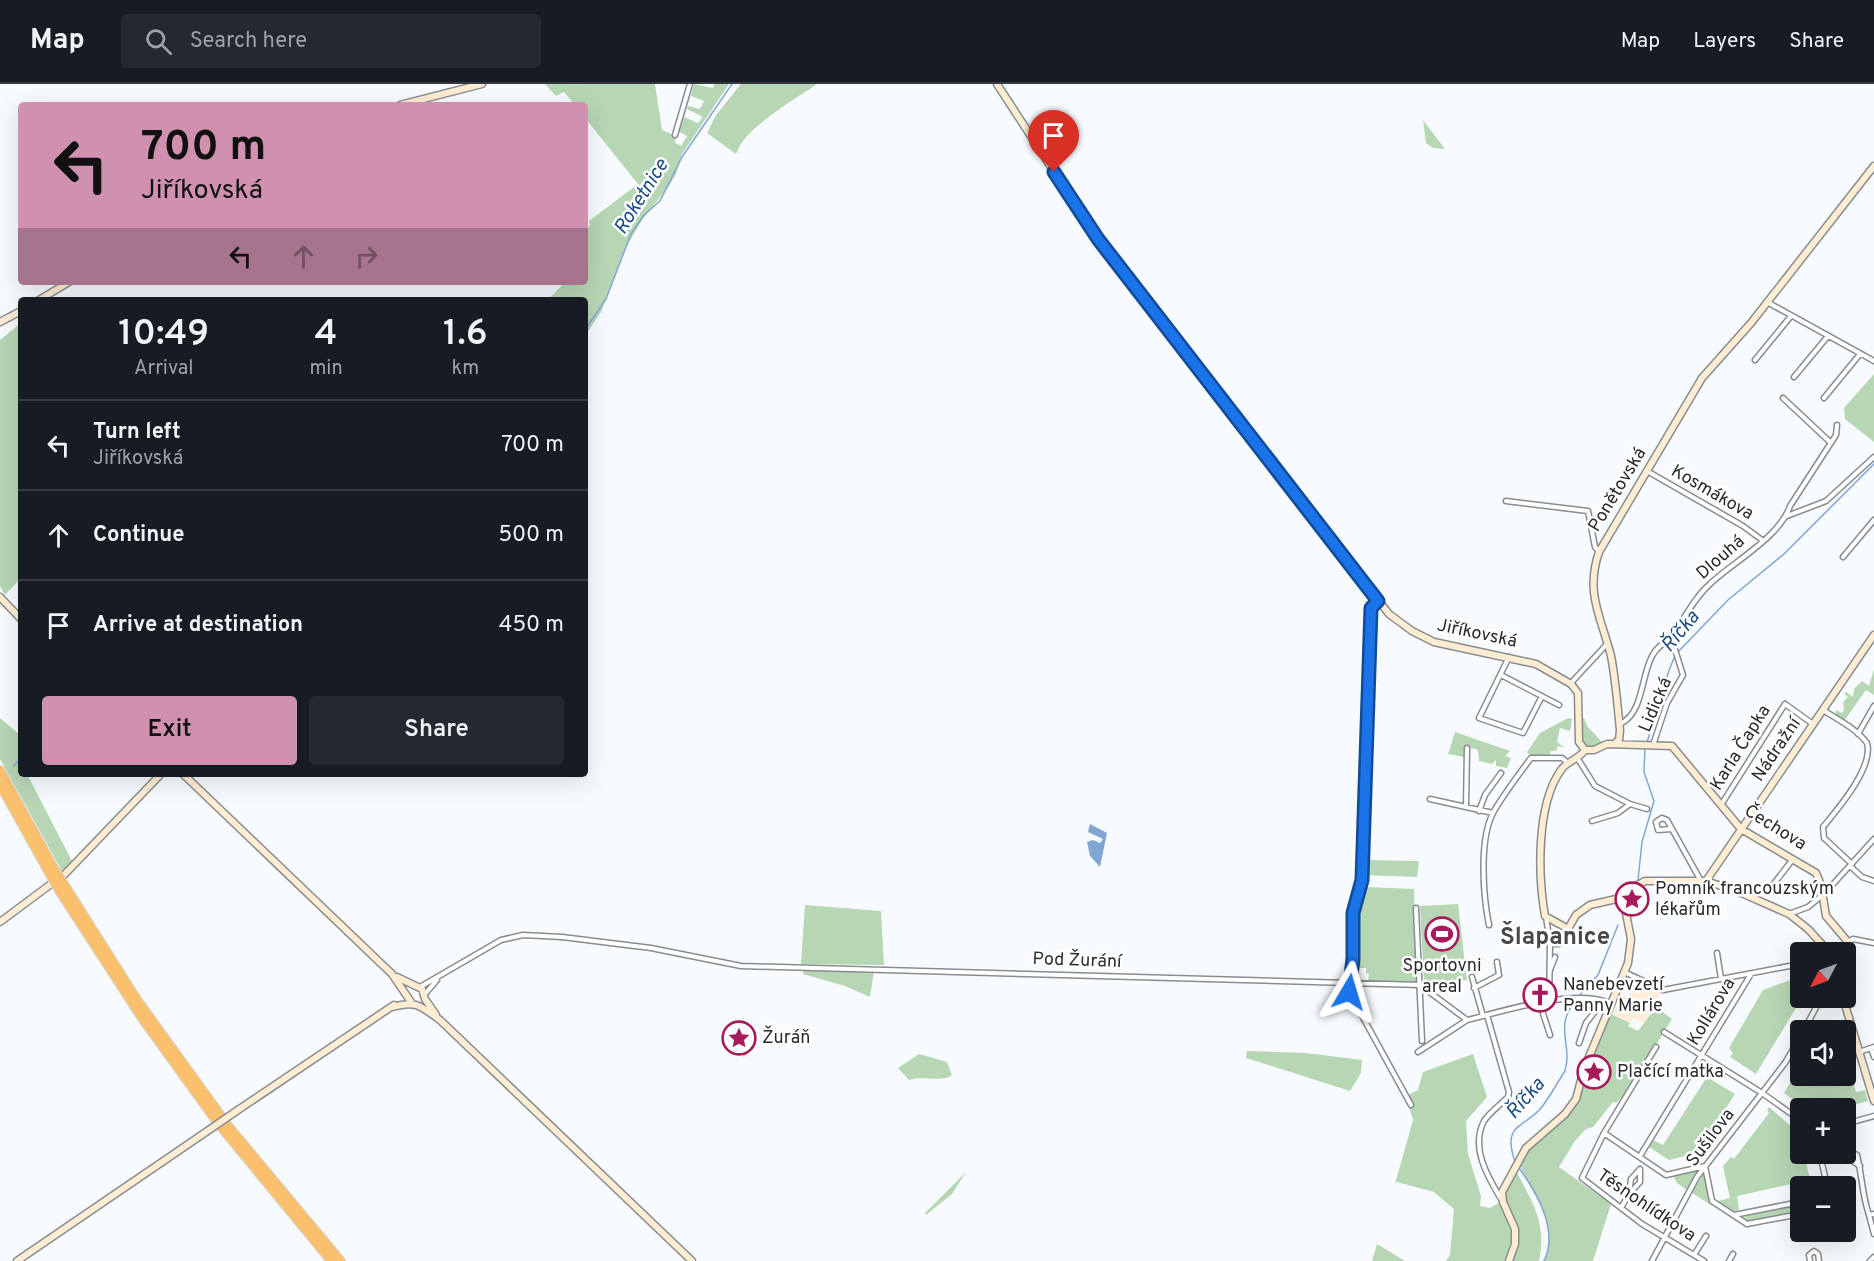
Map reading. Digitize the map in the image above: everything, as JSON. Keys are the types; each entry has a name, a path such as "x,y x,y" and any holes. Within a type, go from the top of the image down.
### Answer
{"highway":[{"path":"0,770 52,871"},
{"path":"0,785 141,1017 331,1261"},
{"path":"221,1122 341,1261"}],"street":[{"path":"412,102 482,84"},
{"path":"675,135 690,84"},
{"name":"Jiříkovská","path":"998,84 1098,239 1389,614 1422,637 1536,664 1571,684"},
{"name":"Ponětovská","path":"1619,728 1612,661 1594,598 1594,575 1599,552 1702,378 1767,302 1874,166"},
{"path":"44,297 64,285"},
{"path":"1767,302 1874,361"},
{"path":"0,322 18,313"},
{"path":"1755,360 1791,316"},
{"path":"1794,377 1828,336"},
{"path":"1824,398 1860,354"},
{"path":"1783,398 1830,442"},
{"name":"Dlouhá","path":"1672,640 1674,633 1705,588 1762,540 1786,516 1790,506 1836,435 1837,425"},
{"path":"1786,516 1826,501 1874,457"},
{"name":"Kosmákova","path":"1647,471 1743,525 1762,540"},
{"path":"1506,501 1588,511 1595,546 1599,552"},
{"path":"1843,557 1874,520"},
{"path":"0,597 18,616"},
{"path":"1378,601 1371,608 1362,880 1353,913 1352,983 1349,992 1411,1105"},
{"name":"Nádražní","path":"1703,881 1874,635"},
{"path":"1614,744 1619,740 1619,728 1636,706 1651,661 1660,646 1672,640"},
{"name":"Lidická","path":"1648,746 1683,675 1680,658 1672,640"},
{"path":"1549,1003 1550,944 1545,916 1540,844 1546,810 1562,768 1578,759 1585,750 1579,742 1578,693 1571,684 1607,644"},
{"path":"1509,657 1479,718 1523,733 1542,696"},
{"path":"1501,675 1559,705"},
{"name":"Karla Čapka","path":"1720,805 1785,704 1813,724"},
{"path":"1858,734 1874,706"},
{"path":"1823,710 1858,734 1869,745 1872,764 1823,827 1822,834 1862,877 1874,881"},
{"path":"1619,728 1623,740 1632,746"},
{"name":"Čechova","path":"1585,750 1590,752 1602,746 1614,744 1672,746 1741,829 1794,858 1816,873 1826,916 1848,942"},
{"path":"1466,807 1467,748"},
{"path":"1489,925 1486,909 1484,848 1493,813 1531,758 1562,758 1568,763"},
{"path":"1578,759 1594,786 1630,804 1647,809"},
{"path":"1479,811 1485,795 1501,773"},
{"path":"64,875 158,777"},
{"path":"186,777 392,974 411,999 440,1020 692,1261"},
{"path":"1430,799 1493,813"},
{"path":"1592,821 1618,813 1630,804"},
{"path":"1671,828 1703,881"},
{"path":"1789,914 1808,908 1874,838"},
{"path":"1769,890 1794,858"},
{"path":"1503,1202 1502,1192 1535,1138 1565,1114 1576,1099 1584,1069 1624,972 1631,939 1623,903 1634,887 1644,881 1703,881 1739,892 1789,914 1820,942"},
{"path":"0,922 51,884"},
{"path":"1550,944 1559,944 1576,915 1590,905 1625,897"},
{"path":"1416,908 1422,1041"},
{"path":"1545,916 1568,929"},
{"name":"Pod Žurání","path":"437,979 501,940 532,934 651,948 741,966 1420,985"},
{"path":"1848,942 1853,939 1874,943"},
{"path":"1717,953 1721,979"},
{"path":"1549,974 1555,957"},
{"path":"1474,988 1499,975 1497,962"},
{"path":"1624,972 1663,990 1790,966"},
{"path":"392,974 417,987 440,1020"},
{"name":"Kollárova","path":"1640,1156 1751,974"},
{"path":"1472,977 1509,1092 1508,1097 1484,1122 1481,1158 1488,1177 1515,1228 1515,1244 1509,1261"},
{"path":"411,999 417,987 437,979"},
{"path":"16,1261 392,1007 425,996 437,979"},
{"path":"1420,985 1467,1020"},
{"path":"1418,1052 1467,1020 1540,1004 1574,999 1608,1011"},
{"path":"1581,1001 1610,1003"},
{"path":"1540,1004 1550,1035"},
{"path":"1846,1008 1874,1101"},
{"path":"1579,1043 1586,1023 1597,1009"},
{"path":"1664,1032 1790,1113"},
{"path":"1656,1047 1604,1133 1671,1175 1705,1166 1712,1201 1748,1224 1790,1216"},
{"path":"1859,1052 1873,1047 1874,1057"},
{"name":"Sušilova","path":"1652,1261 1705,1166 1790,1055"},
{"path":"1856,1121 1874,1116"},
{"name":"Těsnohlídkova","path":"1604,1133 1582,1178 1621,1208 1704,1261"},
{"path":"1629,1194 1631,1179 1646,1161"},
{"path":"1860,1166 1863,1193 1871,1214 1874,1234"},
{"path":"1621,1208 1629,1194 1640,1182 1640,1169"},
{"path":"1734,1215 1790,1204"},
{"name":"Těsnohlídkova","path":"1694,1255 1706,1236"},
{"path":"1810,1261 1809,1255 1814,1251 1819,1255 1819,1261"},
{"path":"1729,1261 1733,1254"},
{"path":"1870,1261 1874,1257"}],"shaded area":[{"path":"1637,981 1661,993 1658,997 1661,999 1643,1023 1634,1018 1630,1023 1611,1014 1611,1006 1618,993 1628,998"}],"green space":[{"path":"545,84 655,84 662,130 676,136 675,143 681,146 687,136 679,132 684,117 698,123 703,117 687,109 688,106 700,109 704,101 691,96 694,84 713,88 714,84 729,84 682,154 676,174 669,186 642,220 625,249 601,312 588,332 588,297 551,297 562,285 588,285 589,221 638,184 588,122 588,102 572,102 564,92 556,96"},
{"path":"741,84 817,84 759,124 741,144 736,154 707,133 716,115"},
{"path":"1423,120 1445,149 1433,148 1426,143"},
{"path":"18,325 18,581 5,595 0,586 0,340"},
{"path":"1874,374 1874,442 1845,419 1844,408"},
{"path":"1874,669 1874,695 1866,690 1844,721 1836,715 1836,710 1842,713 1844,710 1843,702 1848,697 1844,694 1846,692 1853,697 1854,689 1862,681 1869,686"},
{"path":"0,718 18,733 18,777 29,777 73,863 62,871 0,759"},
{"path":"1568,718 1572,719 1570,731 1560,728 1557,742 1565,748 1558,746 1556,751 1550,751 1550,756 1530,755 1527,752 1540,733"},
{"path":"1582,718 1603,743 1594,748 1586,748 1581,740"},
{"path":"1455,732 1510,751 1505,756 1511,758 1507,768 1496,766 1496,760 1492,764 1479,761 1478,750 1464,746 1464,757 1448,754"},
{"path":"1366,860 1419,861 1417,877 1365,875"},
{"path":"1365,887 1414,889 1417,982 1368,981 1369,974 1366,973 1366,968 1359,968 1355,911 1361,907"},
{"name":"Sportovni areal","path":"1458,904 1467,980 1433,986 1424,980 1420,906"},
{"path":"805,905 881,911 884,965 801,964"},
{"path":"803,968 874,971 870,997 845,986 803,974"},
{"path":"1790,980 1790,1008 1796,1008 1756,1074 1730,1057 1733,1053 1729,1048 1763,990"},
{"path":"1656,1007 1672,1019 1628,1091 1616,1103 1613,1102 1593,1127 1586,1129 1575,1141 1559,1167 1611,1204 1593,1261 1543,1261 1548,1248 1547,1223 1520,1165 1534,1143 1569,1115 1579,1102 1585,1069 1611,1014 1630,1023 1628,1026 1638,1031"},
{"path":"737,1026 756,1044 744,1057 722,1035"},
{"path":"1247,1051 1306,1053 1362,1060 1361,1073 1350,1091 1246,1058"},
{"path":"919,1054 947,1062 952,1075 943,1078 909,1080 898,1068"},
{"path":"1473,1054 1487,1097 1466,1121 1468,1154 1481,1196 1480,1206 1490,1208 1500,1202 1498,1193 1502,1192 1515,1169 1532,1202 1539,1223 1541,1247 1539,1261 1446,1261 1450,1255 1454,1209 1434,1192 1397,1182 1395,1184 1413,1120 1406,1096 1418,1090 1423,1072"},
{"path":"1707,1077 1735,1094 1697,1153 1669,1160 1649,1147 1653,1140 1663,1145"},
{"path":"1790,1082 1790,1086 1854,1086 1856,1092 1865,1090 1868,1101 1856,1104 1856,1098 1791,1098 1784,1093"},
{"path":"1769,1107 1790,1125 1790,1164 1806,1164 1809,1176 1790,1176 1790,1184 1737,1196 1739,1210 1733,1211 1718,1201 1730,1198 1723,1166 1731,1157 1734,1159 1769,1113 1767,1110"},
{"path":"1699,1170 1687,1190 1677,1183 1673,1176"},
{"path":"966,1172 952,1194 926,1215 925,1213"},
{"path":"1705,1174 1711,1205 1692,1193"},
{"path":"1790,1206 1790,1215 1750,1223 1745,1218 1746,1214"},
{"path":"1377,1244 1405,1261 1372,1261"}],"water":[{"path":"1090,824 1107,833 1100,867 1090,856 1087,842 1093,840 1100,843 1103,839 1088,832"}],"waterway":[{"name":"Roketnice","path":"588,326 606,299 631,234 644,215 660,201 682,157 732,84"},
{"name":"Říčka","path":"1678,652 1728,600 1784,554 1874,464"},
{"name":"Říčka","path":"1647,742 1675,656"},
{"name":"Říčka","path":"1638,880 1642,842 1654,801 1644,772 1645,747"},
{"name":"Roketnice","path":"14,766 18,761"},
{"name":"Říčka","path":"1579,996 1598,975 1618,925"},
{"name":"Říčka","path":"1515,1162 1511,1140 1513,1133 1541,1108 1565,1071 1567,1062 1566,1019 1576,1000"},
{"name":"Říčka","path":"1519,1168 1533,1188 1544,1212 1549,1237 1544,1261"}],"place":[{"name":"Pomník francouzským lékařům","path":"1632,899"},
{"name":"Sportovni areal","path":"1442,934"},
{"name":"Nanebevzetí Panny Marie","path":"1540,995"},
{"name":"Žuráň","path":"739,1038"},
{"name":"Plačící matka","path":"1594,1072"}],"district":[{"name":"Šlapanice","path":"1555,938"}],"route":[{"path":"1054,172 1098,239 1378,601 1371,608 1362,888 1353,913 1352,983 1349,992"}]}
